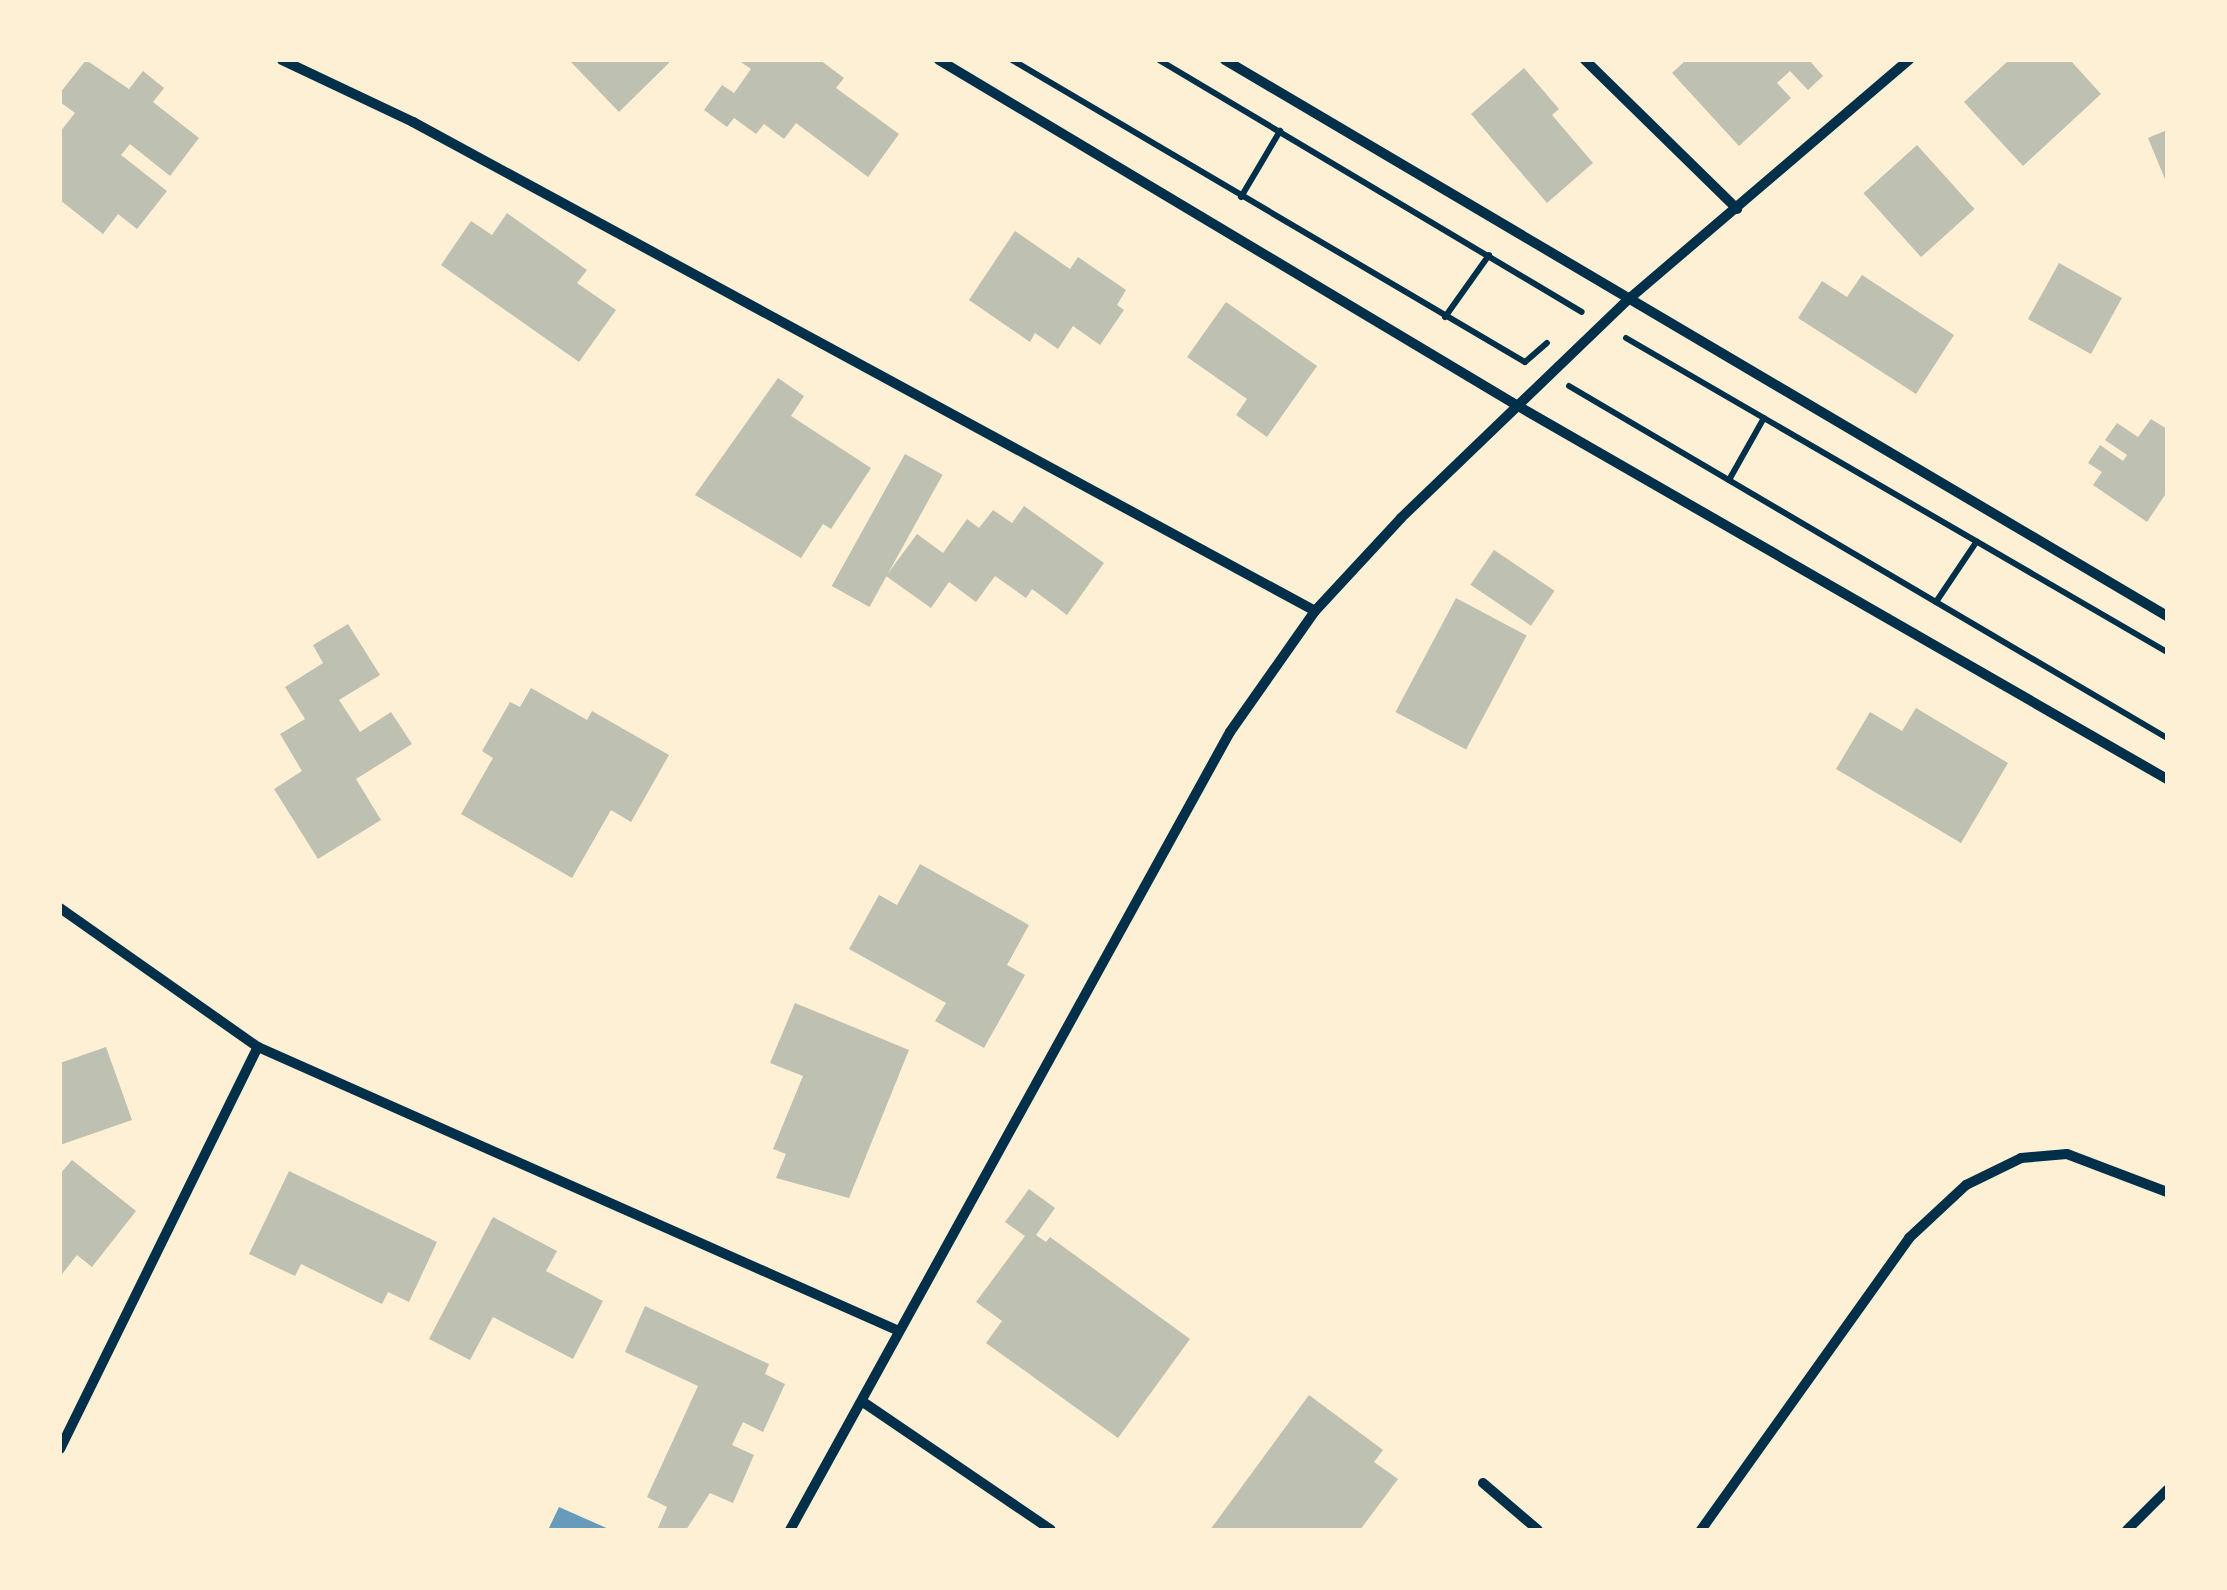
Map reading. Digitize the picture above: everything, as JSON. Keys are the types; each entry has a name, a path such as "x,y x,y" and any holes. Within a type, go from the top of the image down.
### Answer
{"street":[{"path":"282,60 430,131 1315,612"},
{"path":"940,60 1518,406 2167,779"},
{"path":"1224,60 2167,616"},
{"path":"1585,60 1737,209"},
{"path":"790,1530 1230,732 1315,612 1630,298 1909,60"},
{"path":"60,908 258,1046 899,1331"},
{"path":"60,1448 258,1046"},
{"path":"1701,1530 1909,1238 1966,1185 2021,1158 2066,1154 2167,1192"},
{"path":"862,1402 1050,1530"},
{"path":"1483,1483 1538,1530"},
{"path":"2127,1530 2167,1490"}],"path":[{"path":"1012,60 1525,362 1554,337"},
{"path":"1026,69 1031,60"},
{"path":"1159,60 1583,312 1568,324"},
{"path":"1241,197 1280,132"},
{"path":"1445,317 1489,255"},
{"path":"1626,338 2167,652"},
{"path":"1568,386 2167,738"},
{"path":"1729,480 1764,418"},
{"path":"1936,602 1977,541"}],"water":[{"path":"559,1507 611,1530 548,1530"}],"building":[{"path":"86,60 129,89 143,71 164,88 153,102 199,138 170,176 130,144 121,155 167,191 137,229 118,214 103,234 60,200 60,132 75,113 60,102 60,93"},
{"path":"569,60 672,60 619,112"},
{"path":"738,60 820,60 844,78 836,88 899,134 868,177 796,123 784,139 764,124 756,134 734,118 727,127 704,110 722,85 734,93 751,69"},
{"path":"1686,60 1809,60 1823,76 1808,90 1790,71 1777,83 1791,98 1739,146 1672,73"},
{"path":"2009,60 2070,60 2101,94 2023,166 1964,102"},
{"path":"1524,68 1559,109 1552,115 1593,163 1547,203 1471,114"},
{"path":"2167,130 2167,184 2148,138"},
{"path":"1917,145 1975,209 1921,257 1863,193"},
{"path":"507,213 587,270 577,283 616,310 579,362 441,265 471,221 492,235"},
{"path":"1015,231 1070,269 1078,257 1126,290 1117,305 1124,310 1100,345 1073,326 1058,349 1035,333 1030,342 969,300"},
{"path":"2059,263 2122,298 2091,354 2028,319"},
{"path":"1862,275 1954,335 1916,394 1798,318 1822,281 1847,297"},
{"path":"1226,302 1317,366 1267,437 1236,415 1247,399 1187,357"},
{"path":"778,378 804,396 791,416 871,468 831,529 823,524 801,558 695,495"},
{"path":"2151,419 2167,429 2167,492 2147,522 2093,485 2102,472 2088,463 2100,445 2123,461 2127,455 2105,440 2117,423 2138,437"},
{"path":"905,454 943,475 869,607 832,586"},
{"path":"1024,506 1104,563 1067,615 1032,589 1026,598 995,576 976,602 949,582 931,608 886,576 917,534 943,553 967,519 979,528 993,510 1012,523"},
{"path":"1494,550 1555,591 1531,626 1471,585"},
{"path":"1456,598 1527,636 1466,749 1395,712"},
{"path":"348,624 380,675 339,700 360,732 391,712 412,744 356,779 381,820 318,859 274,789 302,771 280,734 305,719 285,687 323,663 313,645"},
{"path":"531,688 587,720 592,711 669,755 631,822 611,810 572,878 461,814 493,758 482,751 510,702 520,707"},
{"path":"1916,708 2008,763 1961,843 1836,769 1870,712 1902,731"},
{"path":"920,864 1029,925 1007,965 1025,975 984,1048 935,1021 946,1003 849,949 879,895 897,905"},
{"path":"795,1003 909,1050 849,1198 776,1178 786,1154 773,1149 803,1076 770,1063"},
{"path":"106,1047 132,1120 60,1145 60,1063"},
{"path":"72,1160 136,1211 92,1267 77,1255 62,1274 60,1174"},
{"path":"289,1171 437,1242 409,1302 388,1292 382,1304 301,1264 295,1276 249,1254"},
{"path":"1029,1189 1055,1208 1036,1235 1046,1242 1050,1237 1190,1339 1118,1438 986,1343 1002,1321 976,1302 1025,1236 1005,1222"},
{"path":"493,1217 557,1251 546,1271 603,1301 573,1359 493,1317 470,1360 429,1339"},
{"path":"645,1306 769,1364 765,1374 785,1384 763,1432 743,1422 732,1445 754,1455 733,1503 710,1493 686,1530 657,1530 667,1507 647,1497 698,1386 625,1352"},
{"path":"1309,1395 1383,1450 1374,1462 1398,1479 1360,1530 1210,1530"}]}
